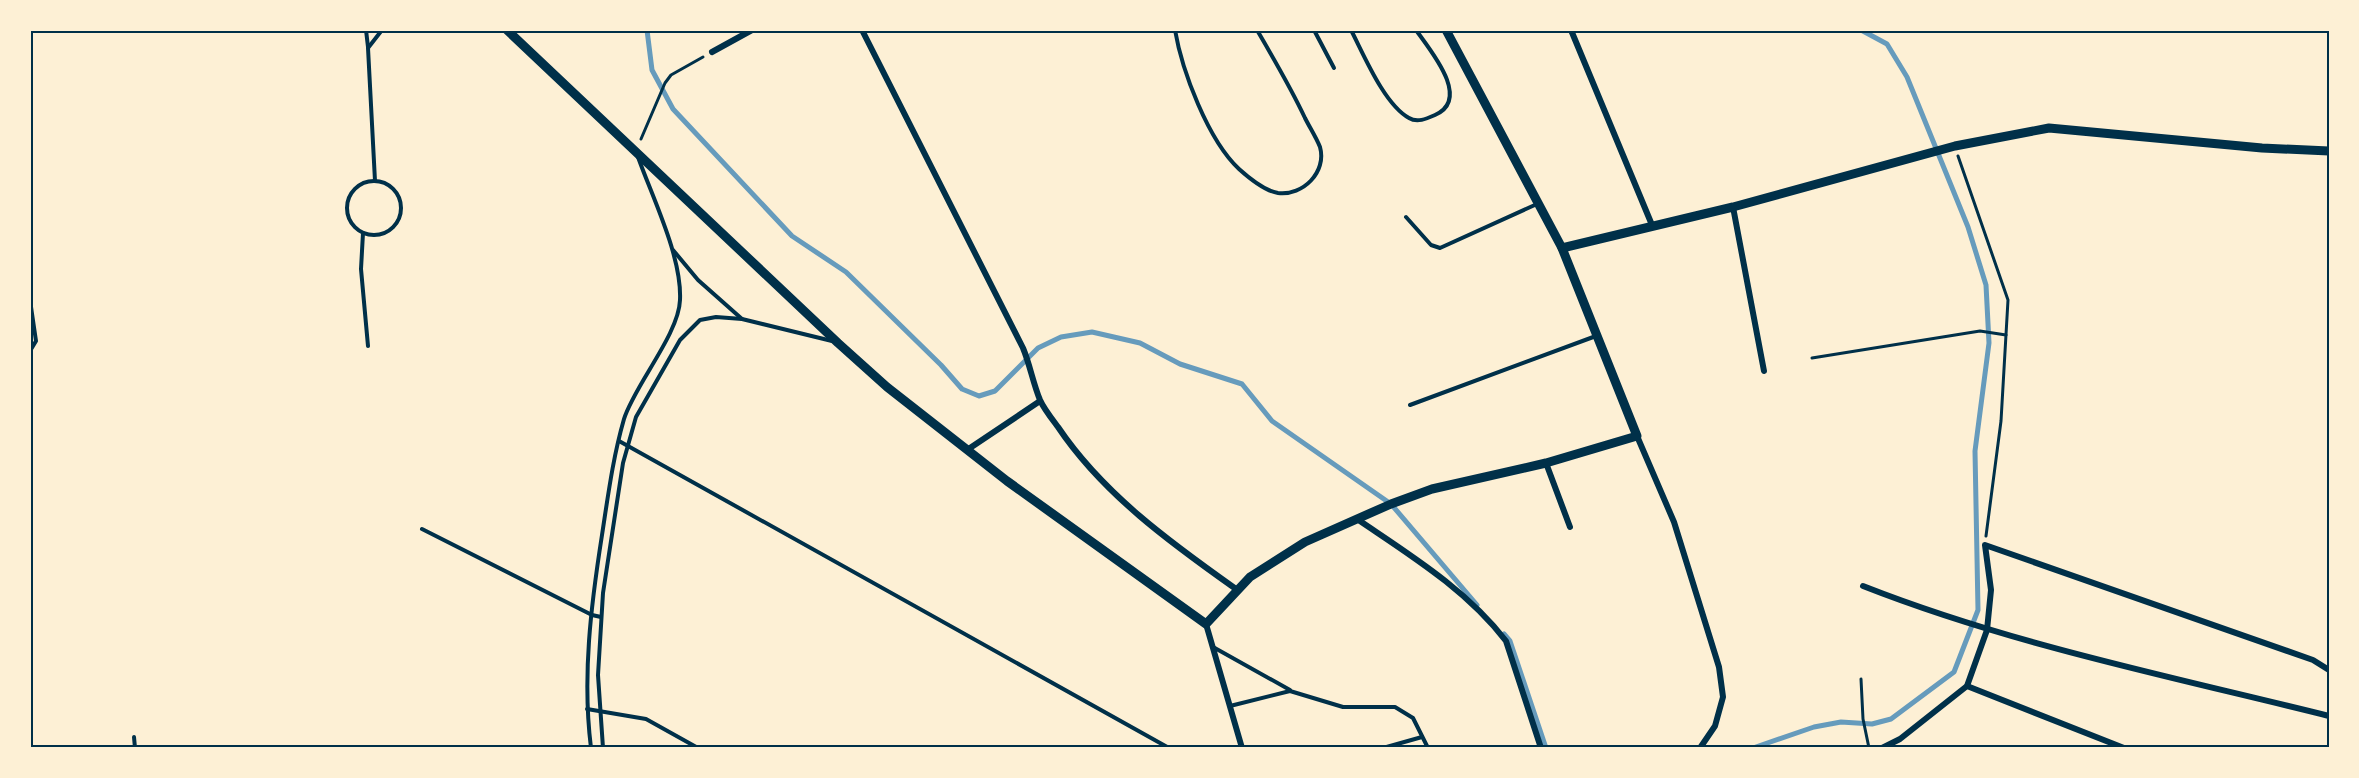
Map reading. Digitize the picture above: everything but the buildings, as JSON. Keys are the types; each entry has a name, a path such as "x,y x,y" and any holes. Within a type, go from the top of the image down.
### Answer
{"street":[{"path":"507,30 838,343 1007,481 1206,624 1242,748"},
{"path":"712,51 752,30"},
{"path":"862,30 1023,348 1034,373 1040,401 1100,481 1191,557 1236,589"},
{"path":"1446,30 1562,248 1674,522 1719,667 1724,697 1714,726 1700,748"},
{"path":"1570,30 1652,225"},
{"path":"1562,248 1733,207 1952,147 2049,128 2262,148 2329,151"},
{"path":"1733,207 1764,371"},
{"path":"967,450 1040,401"},
{"path":"1206,624 1236,589 1305,542 1357,519 1432,489 1546,463 1637,436"},
{"path":"1546,463 1570,527"},
{"path":"1357,519 1449,582 1495,626 1506,641 1541,748"},
{"path":"1882,748 1900,739 1967,686 1987,630 1991,590 1985,546 2313,660 2329,670"},
{"path":"1863,586 1924,610 1987,630 2329,716"},
{"path":"1967,686 2124,748"}],"lane":[{"path":"366,30 375,181"},
{"path":"368,48 382,30"},
{"path":"1175,30 1180,61 1213,136 1238,168 1257,183 1278,193 1299,190 1314,179 1321,165 1320,148 1290,87 1257,30"},
{"path":"1314,30 1334,68"},
{"path":"1351,30 1380,85 1401,112 1410,120 1423,121 1442,112 1449,98 1449,87 1446,74 1416,30"},
{"path":"591,748 587,709 592,615 610,482 625,417 670,332 680,305 680,285 672,249 636,151"},
{"path":"375,181 385,183 394,190 402,209 399,220 384,234 374,236 363,233 349,218 347,207 350,197 356,188 365,183 375,181"},
{"path":"1406,217 1431,245 1440,248 1537,204"},
{"path":"363,233 362,269 368,346"},
{"path":"672,249 698,280 742,319"},
{"path":"30,300 36,341 30,351"},
{"path":"603,748 598,675 601,617 627,445 636,417 674,350 695,324 706,318 742,319 838,343"},
{"path":"1410,405 1597,336"},
{"path":"619,441 1169,748"},
{"path":"422,529 592,615 601,617"},
{"path":"1213,647 1290,691 1334,705 1395,707 1404,710 1413,718 1428,748"},
{"path":"1230,706 1290,691"},
{"path":"587,709 646,719 698,748"},
{"path":"134,736 135,748"},
{"path":"1383,748 1422,737"}],"path":[{"path":"636,151 665,83 682,68 712,51"},
{"path":"1952,147 2008,300 2001,421 1985,546"},
{"path":"1812,358 1980,331 2006,335"},
{"path":"1862,679 1863,719 1869,748"}],"waterway":[{"path":"647,30 652,70 673,109 792,236 846,272 941,365 962,389 979,396 995,391 1038,348 1061,337 1092,332 1140,343 1180,364 1242,384 1272,421 1391,504 1477,605"},
{"path":"1753,748 1814,727 1841,722 1872,724 1891,719 1954,672 1978,610 1975,451 1989,343 1986,285 1968,227 1907,77 1887,44 1861,30"},
{"path":"1504,634 1510,641 1546,748"}]}
